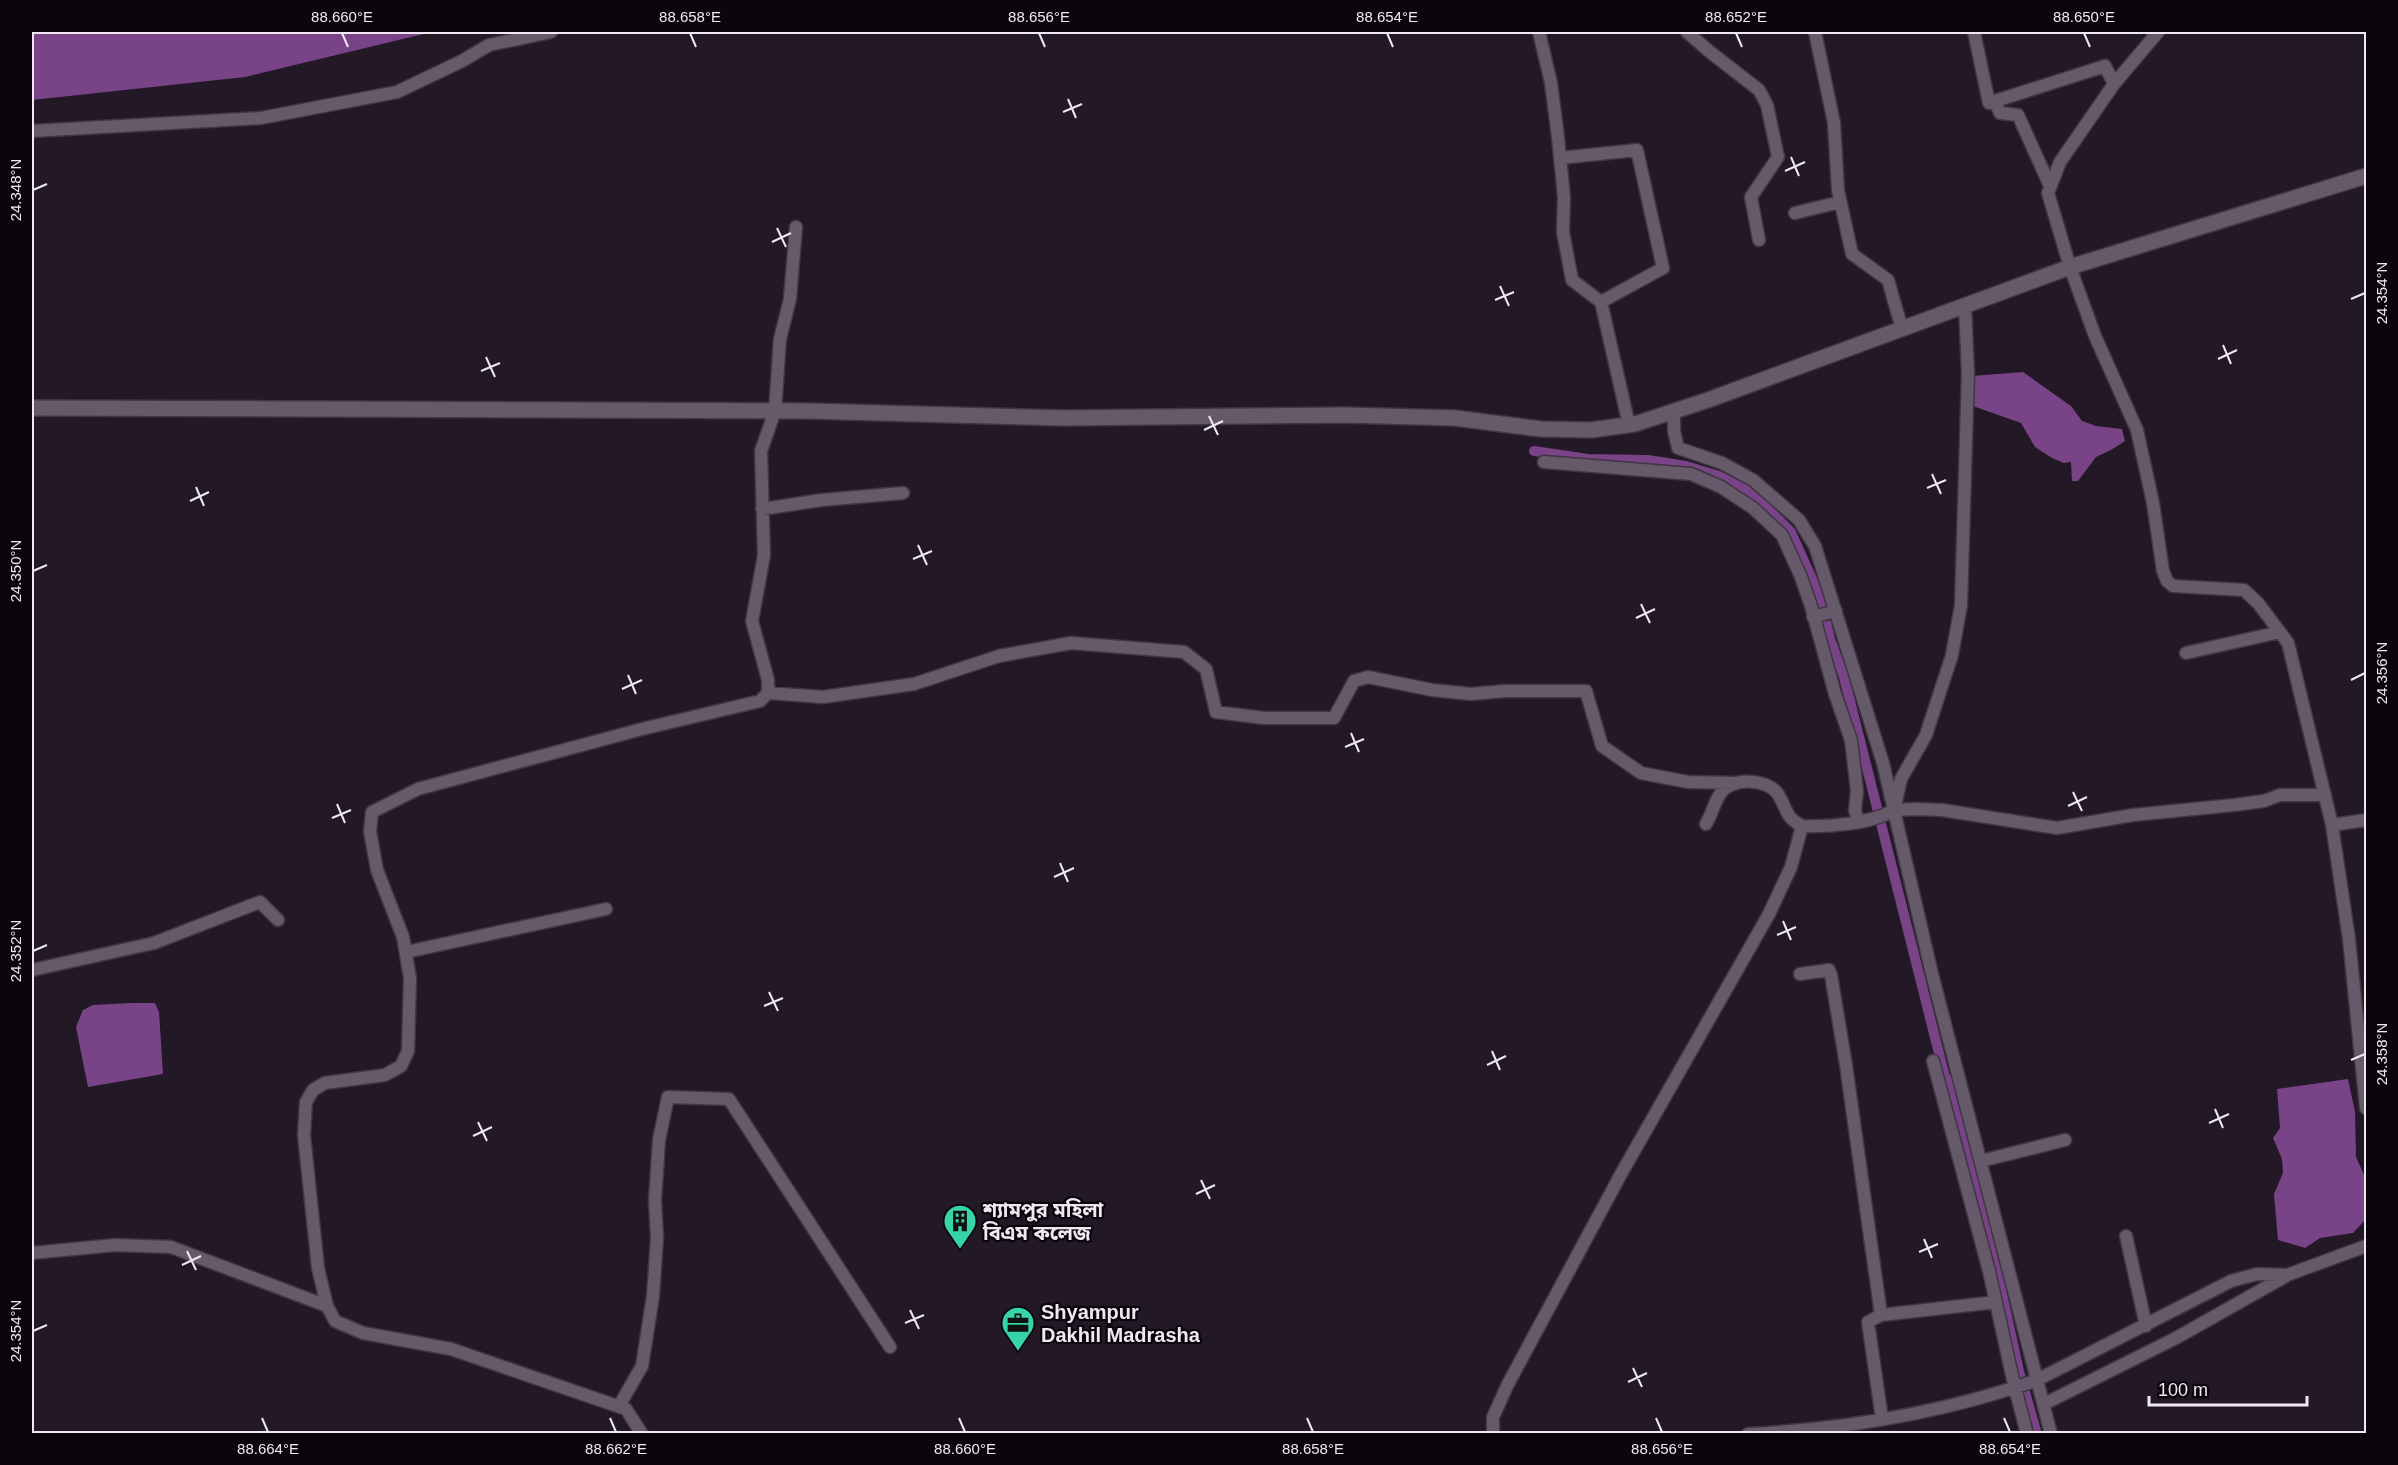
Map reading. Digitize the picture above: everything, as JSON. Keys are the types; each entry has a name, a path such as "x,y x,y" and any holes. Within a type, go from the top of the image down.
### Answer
{"street":[{"path":"32,131 261,118 397,92 462,61 489,45 550,32"},
{"path":"1539,32 1551,83 1564,197 1563,232 1572,280 1601,302 1629,424"},
{"path":"1687,32 1759,90 1767,105 1778,157 1751,197 1759,240"},
{"path":"1815,32 1834,123 1838,190 1852,254 1888,280 1902,329"},
{"path":"1974,32 1989,103 2105,66 2114,84"},
{"path":"2158,32 2114,84 2060,162 2048,194 2070,267 2095,336 2138,430 2153,503 2163,571 2167,581 2173,586 2244,590 2259,603 2288,643 2299,680 2332,825 2349,939 2367,1108"},
{"path":"1995,102 2000,113 2018,115 2050,186"},
{"path":"1560,158 1637,150 1663,268 1601,302"},
{"path":"32,408 775,411 1064,418 1346,415 1455,418 1541,429 1591,430 1629,424 1674,411 2070,267 2367,176"},
{"path":"1795,213 1840,202"},
{"path":"642,1434 626,1409 620,1406 451,1349 363,1333 335,1321 327,1306 317,1257 304,1135 306,1102 313,1089 325,1083 385,1075 400,1066 408,1052 411,995 406,952 403,937 377,870 370,831 372,812 418,789 642,729 760,701 768,693 768,680 752,621 764,555 761,451 775,411 780,339 790,299 796,227"},
{"path":"1890,813 1901,778 1926,735 1952,655 1960,605 1968,373 1965,306"},
{"path":"1674,411 1674,431 1678,448 1722,463 1754,480 1799,520 1815,546 1835,694 1851,740 1857,791 1855,810 1863,820"},
{"path":"1544,462 1691,474 1721,487 1753,508 1782,536 1801,577 1823,615 1883,764 1890,813 2051,1434"},
{"path":"762,509 822,500 903,493"},
{"path":"2186,653 2280,632"},
{"path":"768,693 823,697 914,684 999,656 1071,643 1184,652 1206,669 1216,712 1264,718 1334,717 1354,681 1368,677 1432,690 1470,694 1505,691 1586,691 1602,746 1641,773 1688,782 1761,783 1777,792 1790,820 1802,826 1825,827 1890,813 1942,810 2057,828 2133,815 2234,806 2264,801 2280,795 2325,795"},
{"path":"1706,824 1720,792 1736,783"},
{"path":"2332,825 2367,820"},
{"path":"1493,1434 1493,1417 1508,1384 1622,1174 1769,914 1791,867 1802,826"},
{"path":"32,970 154,943 260,902 278,920"},
{"path":"406,952 606,909"},
{"path":"1800,974 1828,970 1831,975 1881,1315"},
{"path":"1933,1060 1996,1302 2027,1434"},
{"path":"620,1406 642,1366 651,1308 657,1238 655,1200 659,1140 668,1097 729,1099 890,1347"},
{"path":"1981,1161 2064,1140"},
{"path":"2126,1236 2146,1326"},
{"path":"32,1253 54,1249 115,1245 171,1247 327,1306"},
{"path":"2044,1404 2176,1338 2287,1275 2367,1246"},
{"path":"1748,1434 1882,1419 2015,1388 2037,1380 2231,1281 2258,1274 2287,1275"},
{"path":"1882,1419 1868,1322 1881,1315 1996,1302"}],"shaded area":[{"path":"32,32 432,32 245,77 32,100"},
{"path":"2023,372 2071,406 2082,421 2096,426 2122,429 2125,441 2096,457 2078,481 2072,481 2071,462 2064,463 2052,458 2035,447 2021,423 1970,405 1972,376"},
{"path":"155,1003 159,1012 163,1074 88,1087 76,1027 83,1010 93,1005"},
{"path":"2348,1079 2355,1112 2356,1157 2366,1179 2366,1219 2353,1233 2320,1238 2305,1248 2278,1240 2274,1194 2283,1173 2282,1159 2273,1138 2280,1128 2277,1089"}],"waterway":[{"path":"1534,451 1588,459 1648,460 1686,466 1719,476 1752,493 1791,532 1821,599 1830,639 1844,677 1947,1085"},
{"path":"1948,1079 1992,1248 2019,1371 2037,1434"}],"place":[{"name":"শ্যামপুর মহিলা বিএম কলেজ","path":"960,1250"},
{"name":"Shyampur Dakhil Madrasha","path":"1018,1352"}]}
